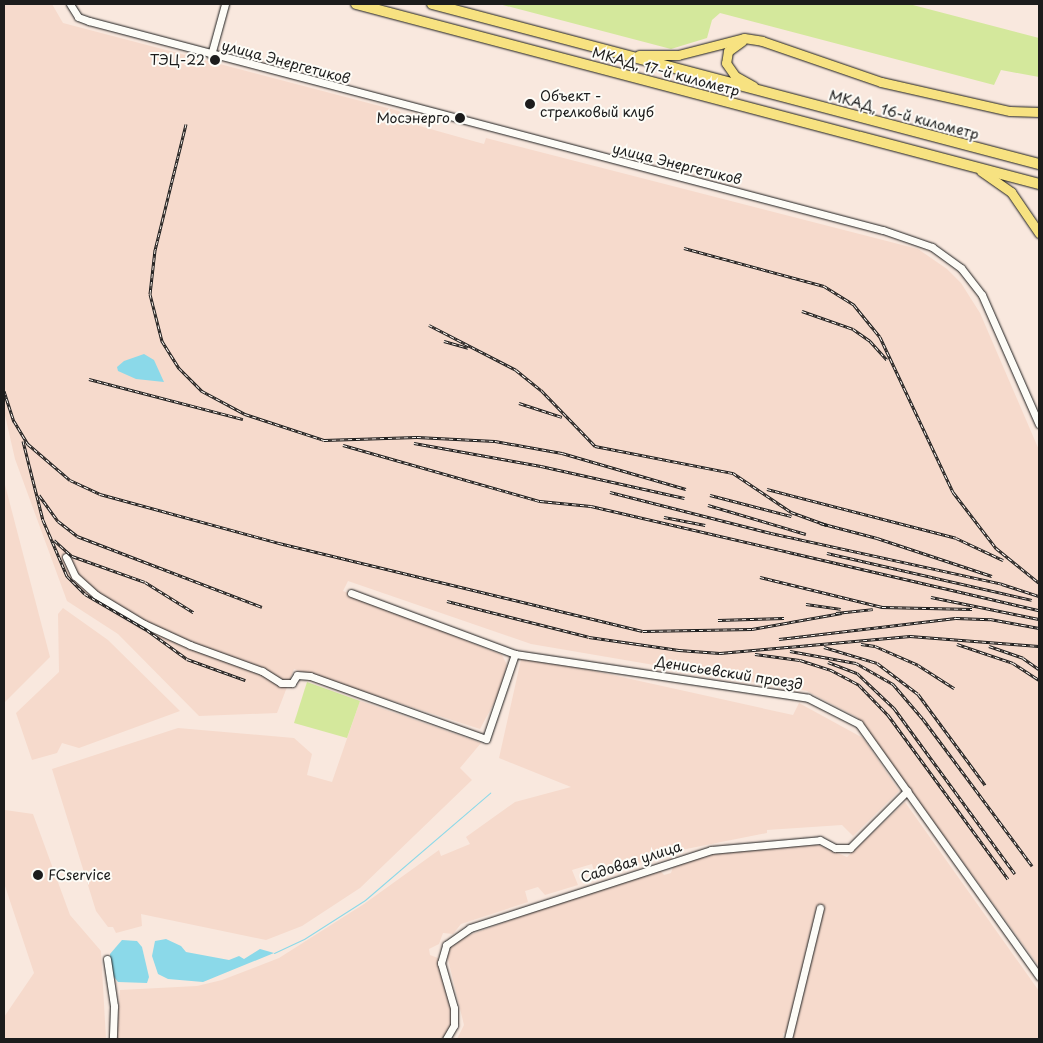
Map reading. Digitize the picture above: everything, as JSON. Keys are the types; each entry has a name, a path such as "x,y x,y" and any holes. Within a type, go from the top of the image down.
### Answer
{"highway":[{"name":"МКАД, 17-й километр","path":"356,4 969,166"},
{"name":"МКАД, 17-й километр","path":"432,4 762,91"},
{"name":"МКАД, 16-й километр","path":"762,91 1039,164"},
{"path":"969,166 1039,184"}],"main road":[{"path":"622,54 678,55 738,38 751,39 881,82 1010,111 1039,112"},
{"path":"751,39 732,47 726,63 735,76 762,91"},
{"path":"969,166 988,174 1011,192 1039,233"}],"street":[{"name":"улица Энергетиков","path":"70,4 82,18 211,55 883,230 932,247 961,268 982,295 1039,424"},
{"path":"211,55 225,4"},
{"path":"66,557 75,576 96,595 144,624 190,645 262,671 281,683 292,683 297,675 310,676 486,738 515,654"},
{"name":"Денисьевский проезд","path":"351,593 515,654 808,698 858,724 1039,976"},
{"name":"Садовая улица","path":"446,1039 454,1025 454,1008 442,963 446,945 470,928 711,850 820,840 835,848 850,848 907,791"},
{"path":"788,1039 820,908"},
{"path":"107,959 114,1006 113,1039"}],"shaded area":[{"path":"4,4 52,4 63,23 399,111 409,123 484,144 486,138 918,249 947,269 961,283 980,313 1039,450 1039,966 857,717 807,691 531,644 348,581 343,591 502,655 507,665 501,690 480,729 294,669 277,713 199,716 118,634 67,601 15,459 4,411"},
{"path":"4,481 50,657 4,703"},
{"path":"63,608 108,640 180,711 79,748 62,743 57,753 32,760 16,713 59,672 58,614"},
{"path":"522,655 793,715 799,703 863,738 899,791 853,836 842,825 767,830 767,833 686,849 675,848 675,850 596,878 592,864 572,870 578,885 545,895 538,887 525,891 528,902 461,924 453,934 443,933 439,944 429,949 430,955 438,958 456,1016 453,1029 442,1039 117,1039 120,990 197,986 222,980 279,958 364,904 439,850 441,856 470,844 466,837 515,802 571,787 499,758"},
{"path":"360,701 481,743 460,768 472,780 360,888 302,926 266,940 141,914 142,926 116,933 113,927 108,927 96,911 52,769 178,728 294,738 312,754 307,775 332,782"},
{"path":"905,802 1039,991 1039,1039 793,1039 793,1035 783,1033 783,1039 457,1039 464,1025 447,955 451,947 467,936 657,867 664,875 671,873 675,862 706,854 787,843 816,844 847,857"},
{"path":"5,810 33,814 70,915 101,951 106,1039 4,1039 4,1017 34,973 4,883"}],"green space":[{"path":"499,4 909,4 1039,38 1039,77 1001,70 994,85 720,13 712,20 707,38 671,49"},
{"path":"307,682 360,701 347,738 294,723"}],"water":[{"path":"144,354 154,360 164,382 136,379 118,371 117,367 124,361"},
{"path":"166,939 181,946 186,952 229,960 239,956 244,959 260,949 274,953 203,982 168,979 158,974 152,956 155,941"},
{"path":"122,940 137,941 142,947 149,977 147,983 118,982 111,973 110,954"}],"waterway":[{"path":"274,953 304,939 365,900 490,793"}],"railway":[{"path":"186,124 155,250 150,294 162,341 179,368 202,391 245,414 324,440 417,437 495,441 562,453 686,489"},
{"path":"684,248 824,286 854,305 880,337 953,492 996,548 1039,583"},
{"path":"802,311 853,329 870,341 887,360"},
{"path":"429,325 516,370 541,390 595,446 733,473 791,512 827,525"},
{"path":"444,341 468,348"},
{"path":"89,379 243,419"},
{"path":"4,391 14,421 28,444 70,480 100,494 279,543 643,631 752,629 842,613"},
{"path":"519,403 562,417"},
{"path":"23,441 43,520 67,576 85,594 147,630 187,659 245,680"},
{"path":"414,443 541,466 684,498"},
{"path":"343,445 540,501 591,506 1039,610"},
{"path":"767,489 956,538 1003,560"},
{"path":"610,492 771,533 1002,584 1039,596"},
{"path":"39,495 58,521 77,536 262,607"},
{"path":"710,495 791,516"},
{"path":"708,505 806,534"},
{"path":"664,517 705,525"},
{"path":"820,523 877,538 992,576"},
{"path":"54,540 72,556 145,582 193,612"},
{"path":"827,553 1032,600"},
{"path":"760,577 882,607 972,609"},
{"path":"931,597 1039,619"},
{"path":"447,601 589,637 679,650 720,653 910,636 1039,646"},
{"path":"806,604 841,609"},
{"path":"836,613 873,609"},
{"path":"718,620 784,618"},
{"path":"779,639 956,618 990,619 1039,628"},
{"path":"861,644 875,646 918,665 954,688"},
{"path":"957,644 1013,663 1039,680"},
{"path":"989,646 1023,658 1039,669"},
{"path":"824,647 877,663 918,694 985,785"},
{"path":"790,651 856,663 893,684 923,719 1032,866"},
{"path":"755,654 800,660 831,670 859,685 888,715 1008,879"},
{"path":"828,662 857,673 894,708 1015,874"}],"place":[{"name":"ТЭЦ-22","path":"215,60"},
{"name":"Объект - стрелковый клуб","path":"530,104"},
{"name":"Мосэнерго","path":"460,118"},
{"name":"FCservice","path":"38,875"}]}
